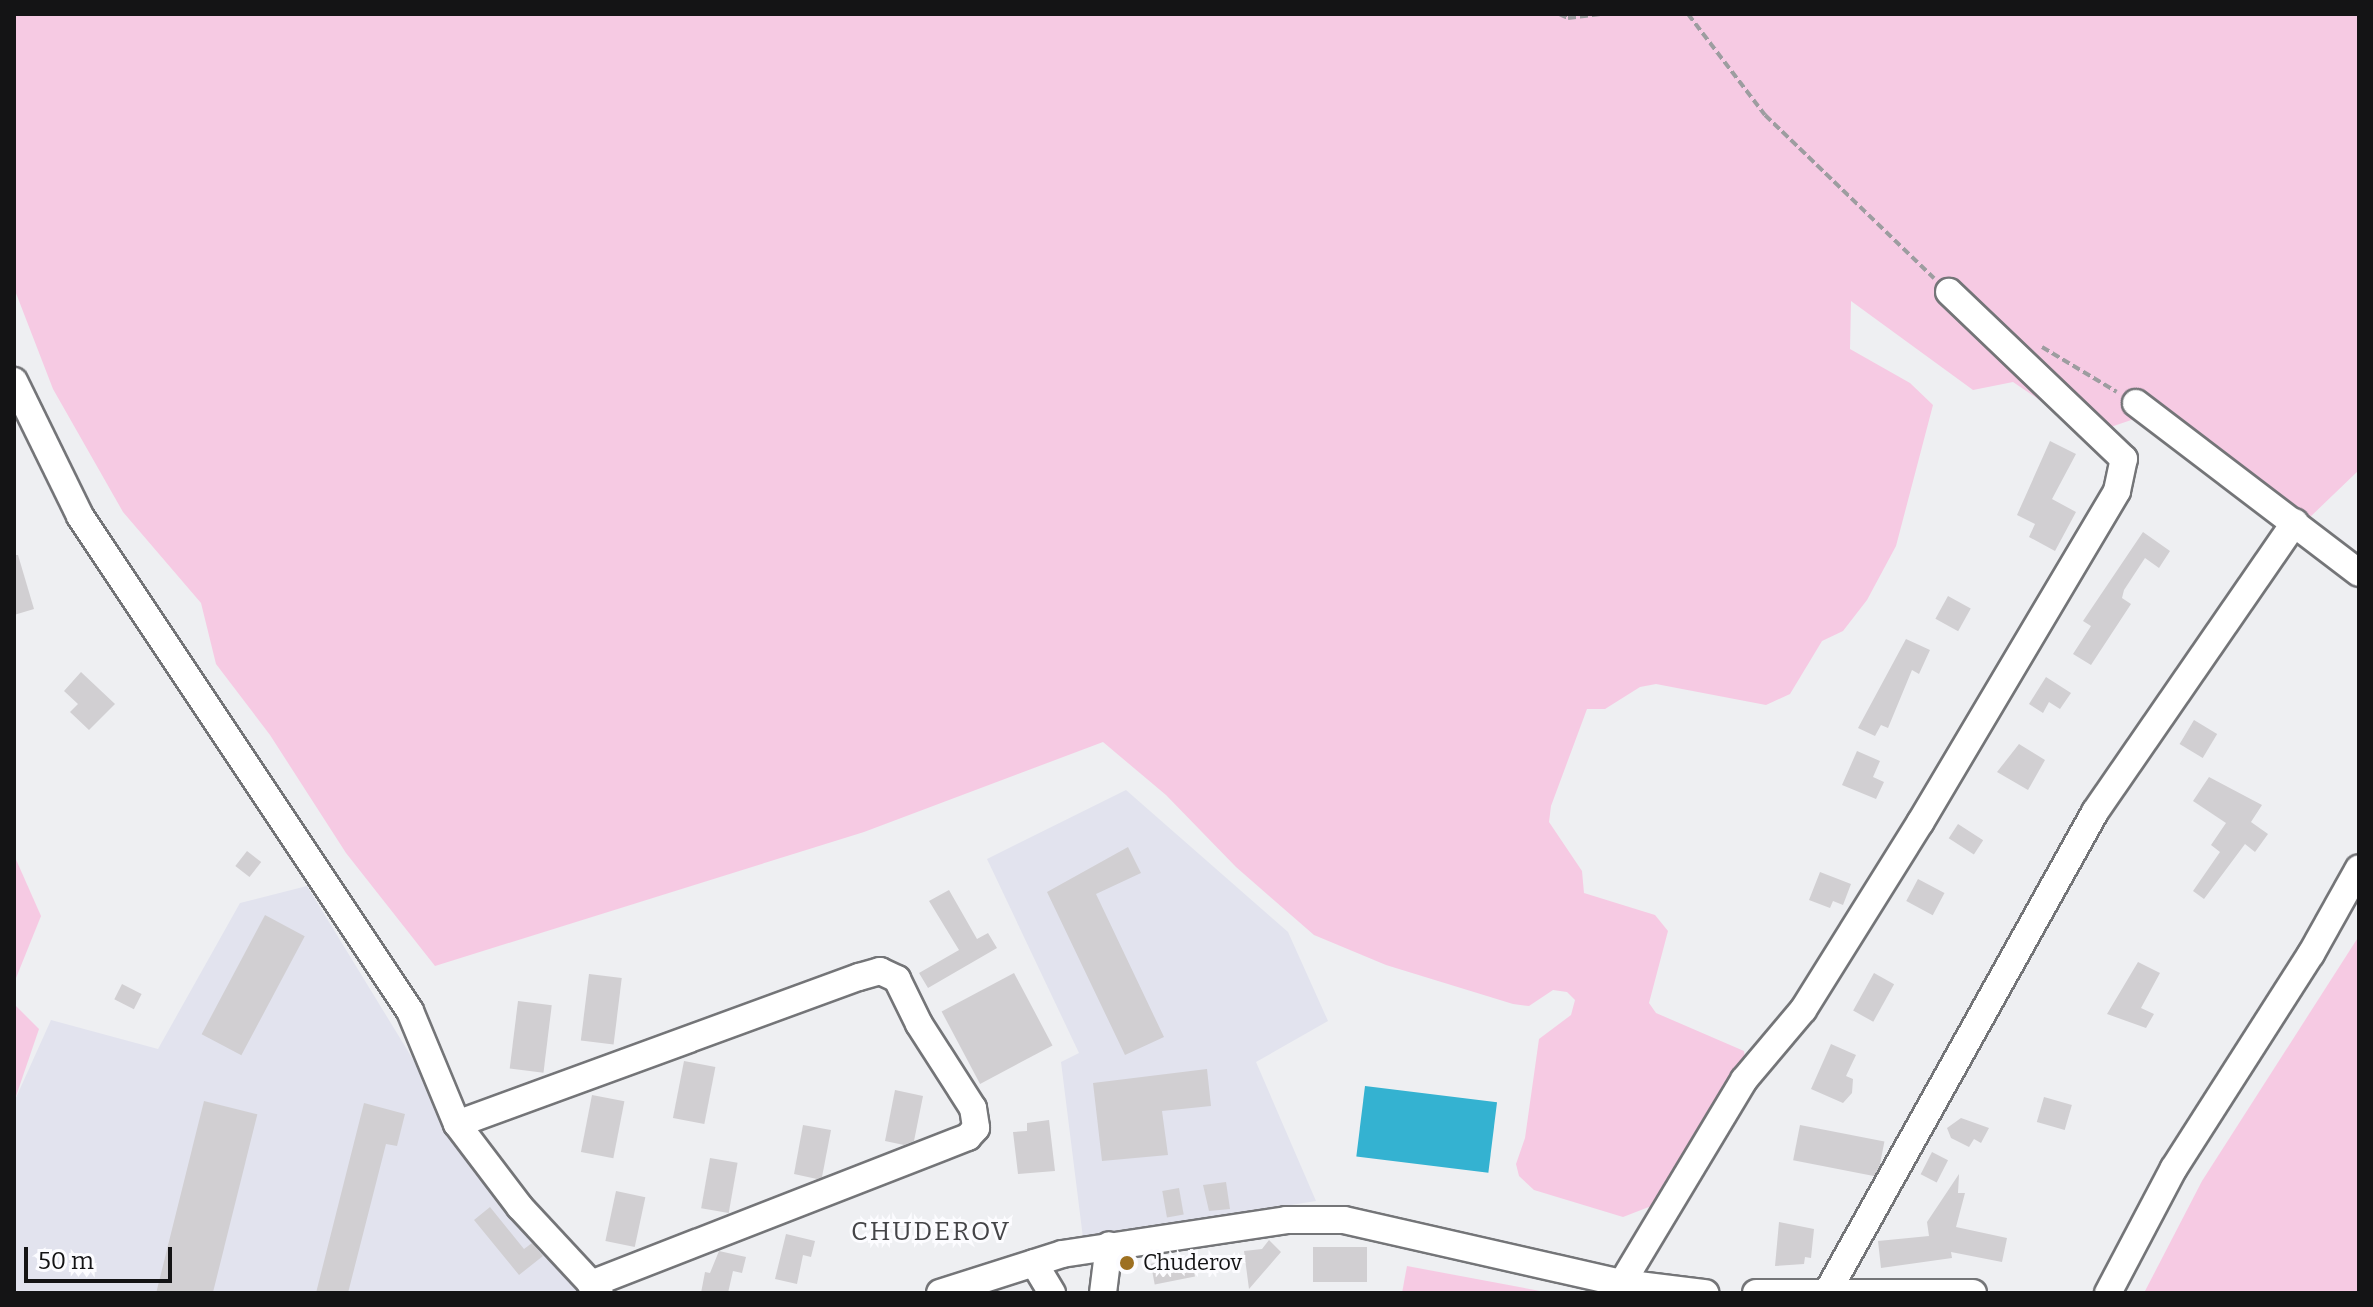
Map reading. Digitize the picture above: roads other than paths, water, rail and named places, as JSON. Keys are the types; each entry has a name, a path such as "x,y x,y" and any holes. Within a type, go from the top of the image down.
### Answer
{"street":[{"path":"1622,1283 1744,1080 1803,1010 1920,823 2117,491 2124,459 1949,292"},
{"path":"14,381 80,516 410,1011 457,1124 520,1207 596,1288 968,1137 976,1128 973,1108 919,1024 897,979 880,971 457,1124"},
{"path":"2136,403 2359,573"},
{"path":"1829,1289 2095,812 2295,522"},
{"path":"2108,1293 2174,1168 2311,954 2359,868"},
{"path":"940,1293 1043,1278 1109,1245 1286,1220 1344,1220 1622,1283 1705,1293"},
{"path":"1103,1293 1109,1245"},
{"path":"1756,1293 1829,1289 1973,1293"}],"water":[{"path":"1365,1086 1497,1102 1488,1173 1356,1156"}],"place":[{"name":"Chuderov","path":"1127,1263"}],"district":[{"name":"CHUDEROV","path":"931,1232"}]}
